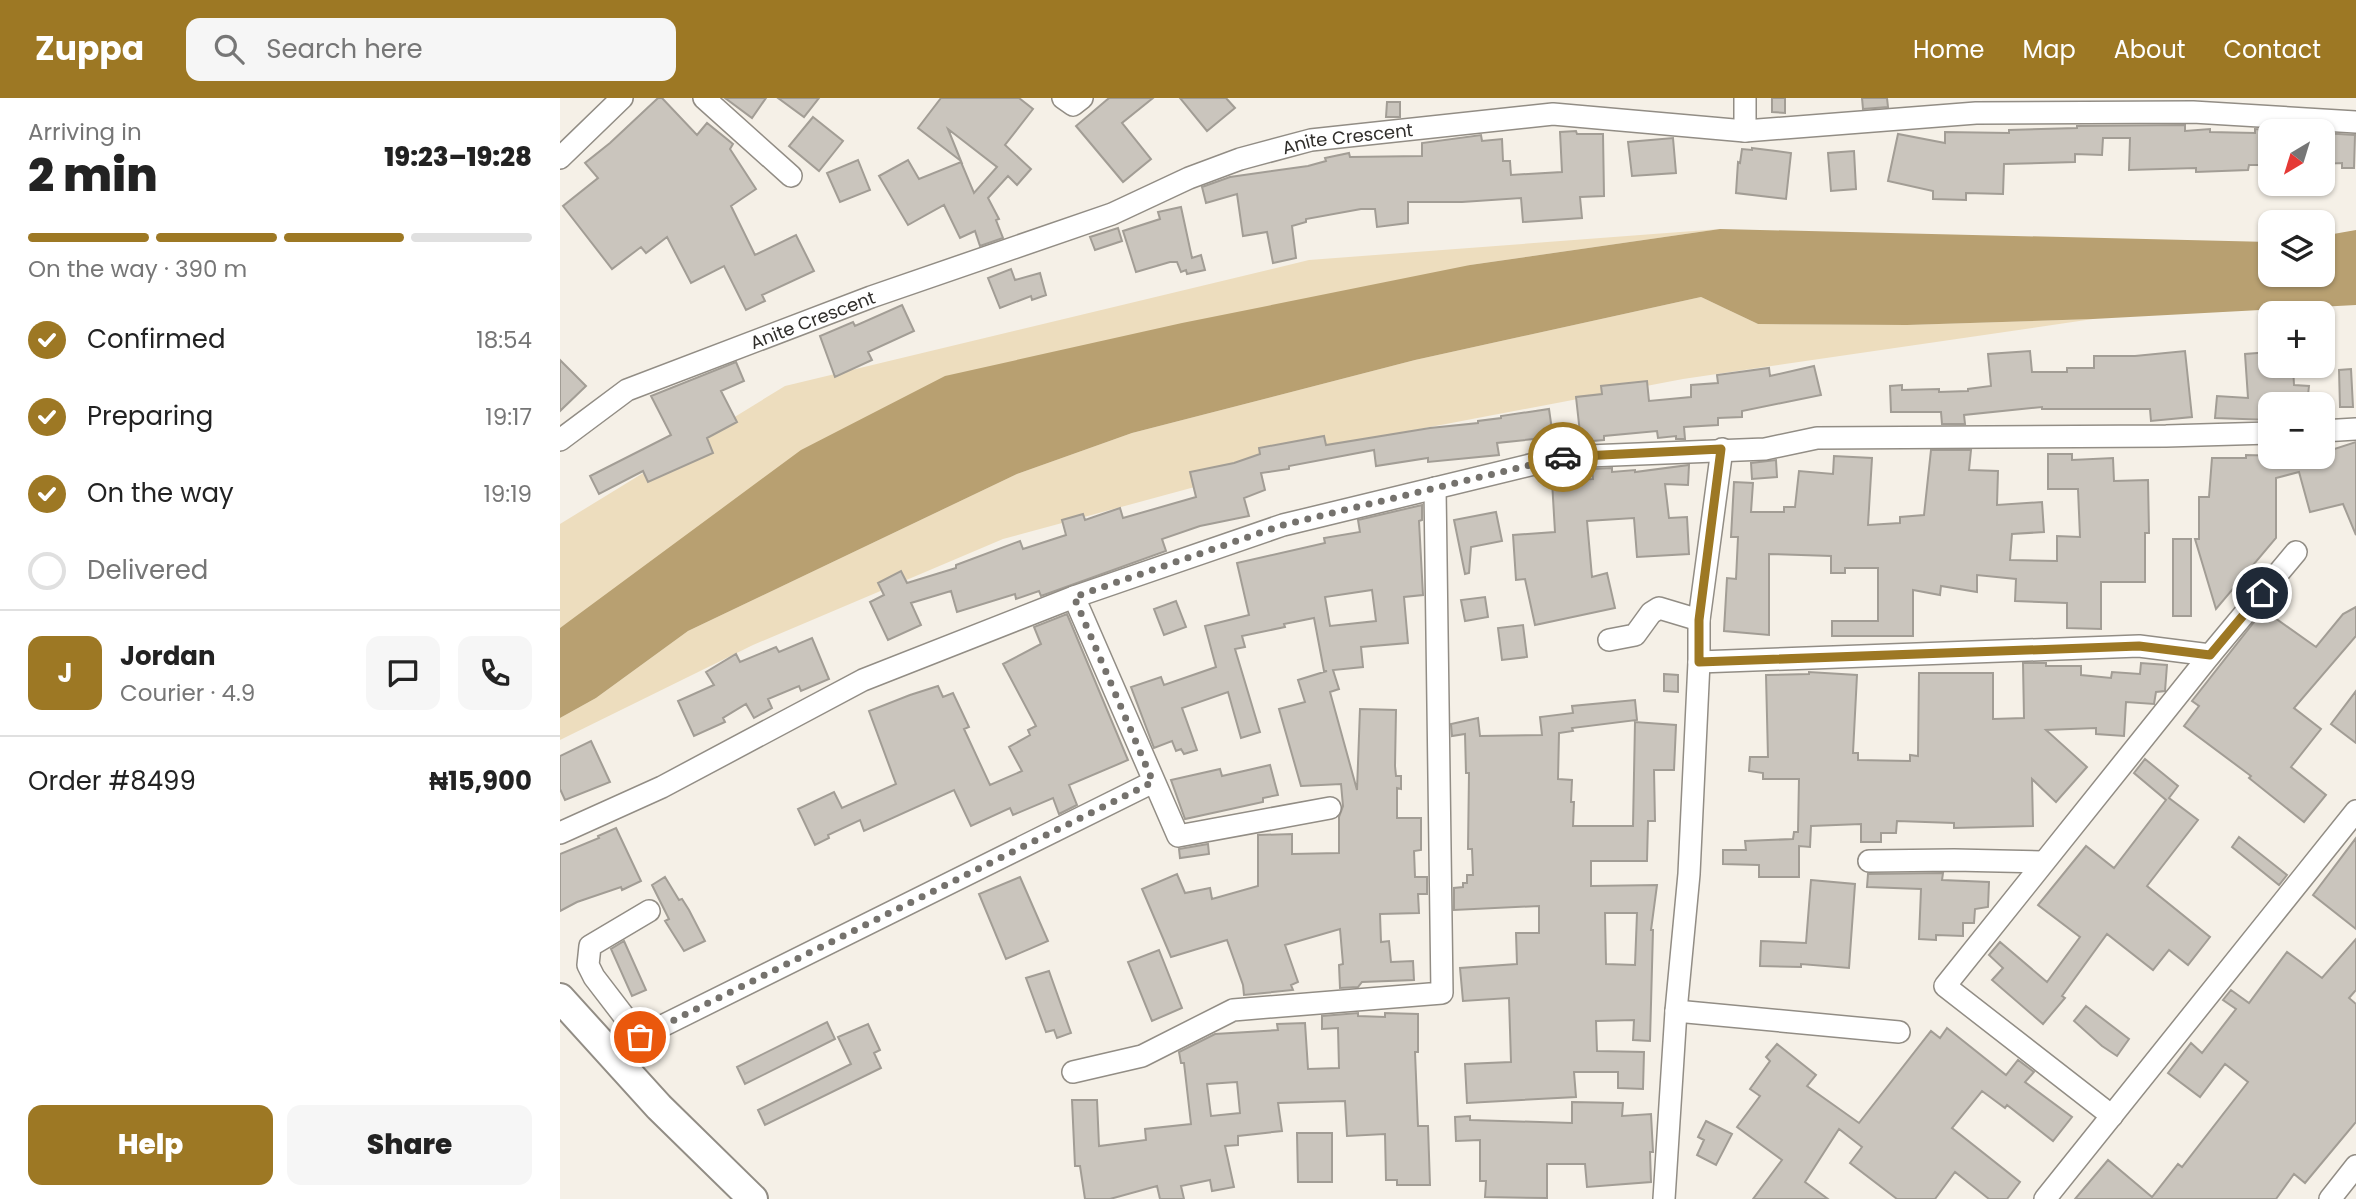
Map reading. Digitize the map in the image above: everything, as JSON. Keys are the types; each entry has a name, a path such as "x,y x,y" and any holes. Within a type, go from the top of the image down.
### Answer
{"main road":[{"path":"560,998 659,1107 753,1199"}],"street":[{"path":"560,158 622,98"},
{"path":"704,98 791,176"},
{"path":"1745,98 1745,131"},
{"name":"Anite Crescent","path":"560,440 627,390 872,297 1112,214 1189,178 1240,159 1311,140 1553,114 1745,131 1976,106 2195,105 2356,122"},
{"path":"2335,430 2356,429"},
{"path":"560,833 662,786 863,680 1074,597 1283,525 1563,457 1765,449 1817,438 2258,433"},
{"path":"1664,1199 1676,1011 1689,874 1699,620 1721,449"},
{"path":"1073,1072 1142,1056 1233,1010 1442,993 1435,488"},
{"path":"2112,1116 1945,986 2042,862 2297,552"},
{"path":"1074,597 1178,836 1330,808"},
{"path":"1609,640 1635,635 1651,613 1659,608 1699,620"},
{"path":"1699,662 2139,646 2210,655"},
{"path":"615,1058 640,1037 1153,782"},
{"path":"2045,1199 2356,811"},
{"path":"1869,861 2042,862"},
{"path":"640,1037 594,977 588,965 590,946 649,911"},
{"path":"1676,1011 1899,1032"},
{"path":"2330,1199 2356,1166"}],"shaded area":[{"path":"1720,229 1470,265 580,615 560,628 560,524 785,386 1309,260"},
{"path":"1720,229 2258,242 2258,287 2335,287 2335,234 2356,230 2356,305 2335,306 2335,301 2258,301 2258,310 2093,319 1907,325 1758,324 1701,297 1415,360 1132,433 1017,474 688,631 596,698 560,718 560,628 801,450 945,376 1182,323 1470,265"},
{"path":"1701,297 1758,324 1907,325 2093,319 1683,379 1383,436 1003,539 753,645 560,740 560,718 596,698 688,631 1017,474 1132,433 1415,360"}],"building":[{"path":"658,98 662,98 697,135 707,123 733,144 730,149 756,189 731,206 755,255 796,235 814,271 762,295 765,301 746,310 724,266 691,283 667,237 646,253 641,247 612,269 563,206 598,178 585,163"},
{"path":"725,98 766,98 752,118"},
{"path":"778,98 819,98 804,117"},
{"path":"941,98 1019,98 1033,109 1005,145 1031,169 1017,185 1008,176 988,198 999,219 996,220 1003,238 980,246 975,231 960,238 944,205 908,225 879,176 908,160 919,179 961,162 974,193 997,167 948,129 961,161 918,128"},
{"path":"1109,98 1153,98 1122,123 1151,159 1123,182 1076,126"},
{"path":"1180,98 1226,98 1235,108 1207,131"},
{"path":"1772,98 1785,98 1785,113 1772,112"},
{"path":"1862,98 1887,98 1888,107 1863,109"},
{"path":"1387,102 1400,102 1400,117 1386,117"},
{"path":"813,117 843,141 819,171 789,146"},
{"path":"2185,125 2185,131 2210,129 2210,132 2255,133 2255,129 2258,129 2258,165 2249,165 2248,170 2129,170 2130,138 2103,138 2102,155 2075,154 2075,162 2004,164 2003,194 1966,193 1966,200 1933,199 1933,191 1888,181 1898,134 1945,143 1945,132 2009,133 2009,130"},
{"path":"1576,131 1577,134 1603,134 1604,196 1580,197 1582,218 1523,222 1521,198 1408,202 1408,223 1377,227 1375,209 1306,219 1306,222 1292,226 1296,258 1273,263 1267,232 1243,236 1237,194 1206,203 1202,187 1230,177 1308,166 1326,161 1325,158 1349,153 1350,157 1422,156 1422,143 1481,135 1482,141 1502,139 1503,161 1510,161 1511,175 1562,172 1560,132"},
{"path":"2335,134 2355,135 2354,168 2342,168 2342,163 2335,163"},
{"path":"1673,138 1676,173 1632,176 1628,142"},
{"path":"1742,149 1791,153 1786,199 1736,193 1738,162 1740,163"},
{"path":"1854,151 1856,189 1831,191 1828,153"},
{"path":"858,160 870,190 840,202 827,173"},
{"path":"1181,207 1192,258 1201,255 1205,270 1187,274 1186,270 1181,272 1177,262 1170,262 1136,272 1123,231 1160,219 1158,212"},
{"path":"1118,228 1122,241 1095,250 1090,237"},
{"path":"1011,269 1015,280 1040,273 1046,295 1032,300 1031,296 1000,308 988,278"},
{"path":"902,305 914,331 868,352 872,360 835,377 820,336 853,322 855,326"},
{"path":"2030,351 2032,372 2067,372 2067,368 2094,368 2094,356 2135,356 2185,351 2192,417 2151,421 2150,409 2042,407 1964,415 1965,424 1942,424 1941,412 1891,412 1890,386 1902,385 1902,390 1939,389 1939,392 1968,391 1991,386 1988,354"},
{"path":"2258,353 2258,378 2294,378 2294,385 2309,386 2308,392 2258,392 2258,420 2215,418 2217,396 2248,398 2245,354"},
{"path":"560,360 586,386 560,411"},
{"path":"736,362 744,381 721,391 737,422 707,438 713,453 648,482 643,471 599,494 590,476 671,435 651,396"},
{"path":"1814,366 1821,395 1742,411 1742,417 1718,418 1718,425 1684,427 1685,439 1676,439 1676,436 1658,438 1657,431 1604,436 1604,440 1581,442 1576,397 1602,394 1601,386 1647,381 1649,401 1691,397 1691,385 1718,383 1717,375 1769,368 1770,376"},
{"path":"2351,369 2353,407 2340,407 2339,370"},
{"path":"1549,409 1553,437 1497,443 1499,455 1428,462 1428,458 1376,466 1374,450 1261,473 1265,490 1244,498 1249,516 1200,526 1162,539 1166,551 1041,596 1039,591 1016,599 1015,594 957,612 951,591 911,603 921,625 888,640 870,602 884,595 878,583 901,571 907,583 956,568 956,565 1020,541 1023,549 1066,535 1062,520 1083,514 1085,520 1120,508 1123,518 1196,497 1190,472 1234,463 1260,454 1259,448 1324,436 1326,445 1478,423 1501,416"},
{"path":"2356,442 2356,535 2343,504 2310,512 2299,472 2276,478 2276,538 2216,609 2195,539 2199,539 2199,497 2209,497 2212,458 2258,455 2258,469 2335,469 2335,449"},
{"path":"1931,450 1971,450 1969,470 1998,471 1997,505 2042,502 2044,532 2012,534 2010,560 2057,561 2057,536 2080,537 2078,489 2048,489 2048,454 2072,454 2072,460 2113,458 2114,481 2148,480 2149,533 2145,533 2145,582 2101,582 2101,629 2067,628 2067,603 2015,601 2016,579 1977,575 1977,592 1941,586 1940,595 1913,590 1913,636 1832,636 1832,621 1878,621 1878,568 1845,568 1845,573 1831,573 1831,556 1769,554 1769,635 1724,631 1727,578 1736,579 1738,537 1731,537 1734,482 1753,483 1751,512 1784,512 1784,507 1795,507 1799,471 1833,474 1834,456 1872,458 1868,525 1900,523 1900,517 1924,515"},
{"path":"1776,460 1777,477 1752,479 1751,463"},
{"path":"1689,465 1688,485 1665,484 1669,518 1687,517 1689,554 1637,557 1634,518 1587,521 1592,577 1607,573 1615,608 1535,625 1525,579 1516,580 1513,535 1555,532 1552,481 1593,479 1592,469 1612,468 1612,472 1635,472"},
{"path":"1422,505 1422,520 1419,521 1423,595 1404,597 1408,643 1361,647 1363,667 1333,670 1339,689 1330,692 1357,790 1360,709 1396,710 1395,766 1396,776 1401,776 1401,789 1397,788 1397,818 1421,818 1421,850 1414,851 1415,877 1427,877 1427,894 1418,894 1419,913 1380,914 1381,942 1389,941 1391,962 1413,961 1414,980 1362,982 1358,987 1340,988 1339,965 1343,964 1340,929 1285,945 1298,982 1291,985 1293,990 1244,995 1227,940 1171,957 1142,889 1177,874 1185,893 1210,888 1212,899 1258,886 1258,835 1292,834 1292,854 1339,853 1339,817 1343,806 1341,784 1301,786 1279,709 1305,702 1298,680 1327,671 1324,671 1314,618 1242,636 1245,647 1235,649 1260,732 1241,738 1228,692 1182,708 1197,750 1184,754 1181,749 1176,751 1172,741 1154,748 1131,687 1161,677 1164,685 1216,667 1205,626 1249,615 1237,563 1325,543 1324,538 1360,532 1358,520","holes":["1372,590 1376,621 1330,626 1325,597"]},
{"path":"1496,512 1502,541 1471,547 1469,573 1465,574 1454,520"},
{"path":"2173,539 2191,539 2191,616 2173,616"},
{"path":"1485,597 1488,617 1465,621 1461,600"},
{"path":"1176,601 1186,627 1164,635 1154,609"},
{"path":"2356,607 2356,636 2294,708 2321,729 2291,767 2326,795 2304,822 2249,778 2251,776 2184,726 2199,706 2192,701 2258,617 2263,621 2268,613 2316,647 2343,614"},
{"path":"1067,614 1128,760 1069,785 1077,805 1059,814 1053,798 1013,815 1010,808 971,826 954,790 864,831 860,820 828,835 829,838 815,845 798,809 834,792 842,808 896,784 869,711 910,695 938,686 943,697 953,693 969,727 964,729 990,785 1022,771 1009,747 1030,735 1028,730 1036,726 1003,664 1041,644 1034,627"},
{"path":"1523,625 1527,657 1502,660 1498,628"},
{"path":"812,638 829,679 801,691 799,686 768,699 772,708 754,718 746,704 723,718 725,722 694,736 678,701 714,685 706,672 736,654 740,662 776,647 779,652"},
{"path":"2023,663 2081,666 2081,675 2111,678 2112,672 2140,674 2141,663 2167,665 2165,691 2156,692 2154,704 2126,702 2124,736 2096,734 2096,728 2046,730 2087,767 2056,802 2032,779 2033,826 1954,828 1954,823 1897,821 1896,833 1881,833 1881,842 1861,842 1861,824 1811,826 1810,847 1799,846 1799,877 1759,877 1759,865 1723,864 1723,850 1746,850 1745,841 1793,839 1794,832 1798,832 1799,779 1763,779 1763,773 1749,771 1750,757 1768,757 1766,675 1809,672 1857,675 1853,753 1858,753 1858,760 1910,761 1910,755 1918,756 1919,673 1993,673 1993,719 2024,718"},
{"path":"1664,674 1678,675 1678,692 1664,691"},
{"path":"2356,691 2356,743 2331,724"},
{"path":"1635,700 1637,720 1572,728 1573,731 1559,733 1558,779 1572,780 1573,826 1633,826 1635,722 1676,725 1674,770 1654,770 1655,821 1648,821 1647,861 1591,861 1591,886 1657,885 1651,930 1650,1041 1633,1040 1634,1020 1596,1021 1597,1051 1644,1052 1643,1089 1618,1088 1618,1072 1574,1072 1576,1097 1467,1103 1465,1064 1511,1062 1509,998 1463,1001 1460,968 1517,964 1516,933 1539,933 1539,906 1454,910 1454,888 1463,887 1463,883 1467,883 1467,875 1473,875 1472,849 1468,849 1469,773 1466,773 1465,734 1452,736 1451,724 1478,718 1480,736 1542,735 1540,717 1573,713 1572,706","holes":["1605,913 1637,913 1635,965 1606,964"]},
{"path":"591,741 610,782 565,800 560,789 560,756"},
{"path":"2145,759 2178,786 2169,798 2198,820 2147,886 2210,937 2188,965 2169,950 2153,970 2107,934 2062,996 2065,998 2043,1024 1992,980 2003,968 1989,955 2000,942 2047,982 2080,937 2038,905 2086,846 2114,868 2166,800 2134,773"},
{"path":"1270,765 1278,795 1263,798 1263,802 1185,819 1171,780 1220,769 1222,776"},
{"path":"616,828 641,881 622,890 621,887 577,902 560,911 560,854"},
{"path":"2239,837 2287,875 2279,885 2232,847"},
{"path":"2356,838 2356,929 2313,895"},
{"path":"1208,844 1209,854 1180,858 1179,849"},
{"path":"1943,873 1942,880 1989,882 1988,907 1975,909 1974,923 1963,923 1963,936 1936,935 1936,940 1919,939 1921,889 1867,887 1868,874"},
{"path":"665,877 679,900 682,899 689,910 705,941 684,951 665,921 669,919 652,885"},
{"path":"1020,877 1048,941 1006,959 979,894"},
{"path":"1811,880 1855,884 1849,968 1801,964 1801,967 1760,966 1761,941 1806,943"},
{"path":"2356,939 2356,990 2349,998 2356,1004 2356,1122 2305,1183 2294,1174 2276,1199 2075,1199 2108,1160 2152,1197 2178,1164 2182,1167 2248,1082 2225,1064 2200,1097 2168,1073 2191,1043 2202,1053 2236,1009 2223,1000 2231,990 2249,1003 2287,952 2322,978"},
{"path":"624,941 646,990 632,996 611,949"},
{"path":"1159,950 1182,1008 1152,1021 1128,962"},
{"path":"1049,971 1071,1033 1057,1038 1054,1030 1046,1032 1026,978"},
{"path":"2086,1006 2129,1039 2117,1056 2074,1021"},
{"path":"1358,1013 1358,1016 1385,1017 1385,1013 1418,1014 1418,1052 1415,1052 1418,1126 1428,1126 1430,1185 1397,1185 1397,1180 1386,1180 1385,1134 1347,1136 1345,1101 1278,1103 1282,1131 1238,1136 1238,1145 1225,1146 1234,1187 1212,1191 1210,1180 1181,1186 1184,1199 1160,1199 1157,1186 1110,1199 1085,1199 1080,1166 1075,1166 1072,1100 1097,1100 1099,1146 1146,1140 1145,1129 1191,1124 1184,1063 1181,1063 1179,1052 1215,1034 1278,1030 1277,1024 1305,1023 1308,1069 1339,1068 1338,1028 1322,1029 1322,1016","holes":["1237,1082 1240,1113 1211,1116 1207,1084"]},
{"path":"827,1022 835,1039 745,1084 737,1067"},
{"path":"868,1024 880,1050 874,1053 881,1068 765,1125 758,1110 851,1064 838,1037"},
{"path":"1947,1028 2006,1075 2018,1060 2034,1072 2025,1082 2072,1117 2053,1141 2007,1105 2005,1108 1982,1091 1952,1128 2020,1182 2007,1199 1989,1199 1955,1172 1935,1199 1897,1199 1850,1163 1862,1147 1839,1129 1805,1182 1828,1199 1753,1199 1782,1160 1737,1127 1760,1096 1750,1089 1770,1061 1766,1057 1777,1044 1816,1075 1807,1086 1859,1123 1931,1031 1940,1038"},
{"path":"1572,1102 1623,1103 1622,1116 1651,1114 1651,1182 1587,1187 1585,1164 1547,1164 1547,1198 1485,1197 1486,1181 1480,1181 1480,1140 1456,1141 1455,1117 1470,1116 1470,1120 1572,1123"},
{"path":"1706,1121 1732,1134 1716,1165 1697,1155 1704,1140 1698,1137"},
{"path":"1297,1133 1332,1133 1332,1182 1298,1182"}],"way so far":[{"path":"640,1037 1153,782 1074,597 1283,525 1563,457"}],"route":[{"path":"1563,457 1721,449 1699,620 1699,662 2139,646 2210,655 2262,593"}]}
